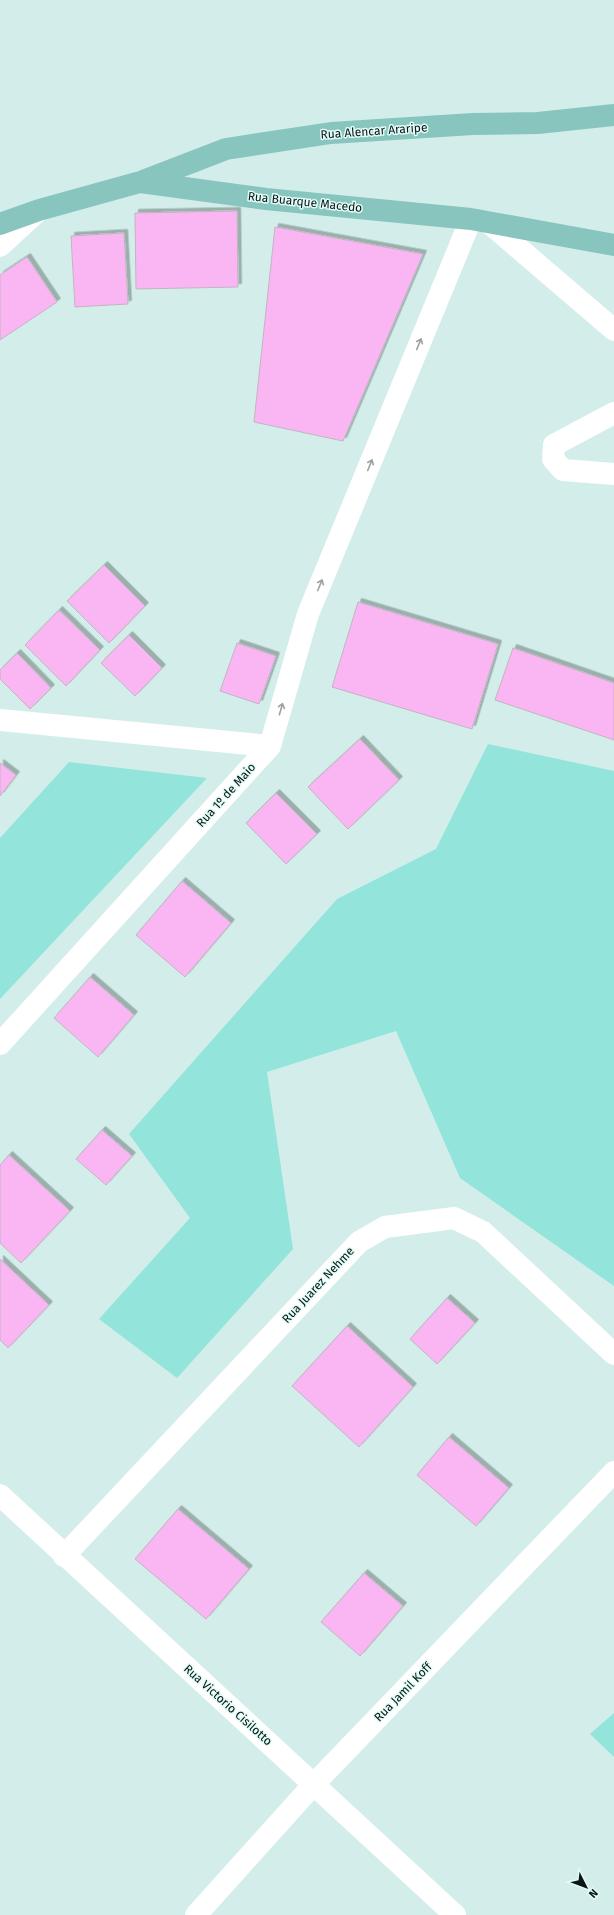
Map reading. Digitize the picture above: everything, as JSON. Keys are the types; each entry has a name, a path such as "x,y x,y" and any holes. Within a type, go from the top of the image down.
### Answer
{"main road":[{"name":"Rua Alencar Araripe","path":"140,182 226,149 331,133 473,124 538,123 614,115"},
{"name":"Rua Buarque Macedo","path":"0,224 39,210 140,182 266,199 480,220 614,245"}],"street":[{"path":"0,246 39,210"},
{"path":"270,746 308,614 480,220 614,330"},
{"path":"614,413 554,445 553,459 563,470 614,474"},
{"name":"Rua 1º de Maio","path":"0,720 270,746"},
{"name":"Rua 1º de Maio","path":"0,1044 270,746"},
{"name":"Rua Juarez Nehme","path":"64,1556 359,1242 385,1227 454,1218 483,1232 614,1354"},
{"name":"Rua Jamil Koff","path":"196,1915 314,1784 614,1472"},
{"name":"Rua Victorio Cisilotto","path":"0,1494 64,1556 455,1915"}],"shaded area":[{"path":"488,744 614,771 614,1286 460,1178 396,1031 267,1072 293,1249 177,1378 99,1319 190,1218 129,1134 337,899 436,849"},
{"path":"69,762 207,778 0,999 0,838"},
{"path":"614,1713 614,1757 590,1734"}],"building":[{"path":"237,211 238,287 136,289 135,213"},
{"path":"275,227 423,254 343,441 254,422"},
{"path":"124,233 128,304 75,307 71,236"},
{"path":"27,257 57,302 0,340 0,275"},
{"path":"104,565 145,606 109,643 67,601"},
{"path":"358,602 498,644 472,729 332,687"},
{"path":"59,610 100,650 66,686 25,645"},
{"path":"129,635 162,668 135,696 101,663"},
{"path":"237,643 276,656 259,704 220,691"},
{"path":"513,648 614,683 614,740 495,700"},
{"path":"17,653 51,688 30,709 0,679 0,670"},
{"path":"360,739 399,780 348,829 308,787"},
{"path":"0,763 16,775 0,796"},
{"path":"276,793 317,834 286,864 246,823"},
{"path":"182,881 231,923 185,977 136,935"},
{"path":"90,977 134,1015 98,1057 54,1018"},
{"path":"102,1130 132,1156 106,1185 76,1159"},
{"path":"9,1155 70,1211 21,1263 0,1243 0,1165"},
{"path":"0,1259 49,1305 8,1348 0,1340"},
{"path":"447,1298 475,1323 437,1364 410,1339"},
{"path":"347,1326 413,1387 359,1447 292,1386"},
{"path":"449,1437 509,1488 476,1526 417,1475"},
{"path":"178,1509 249,1569 206,1619 135,1559"},
{"path":"364,1573 403,1606 360,1656 321,1622"}]}
